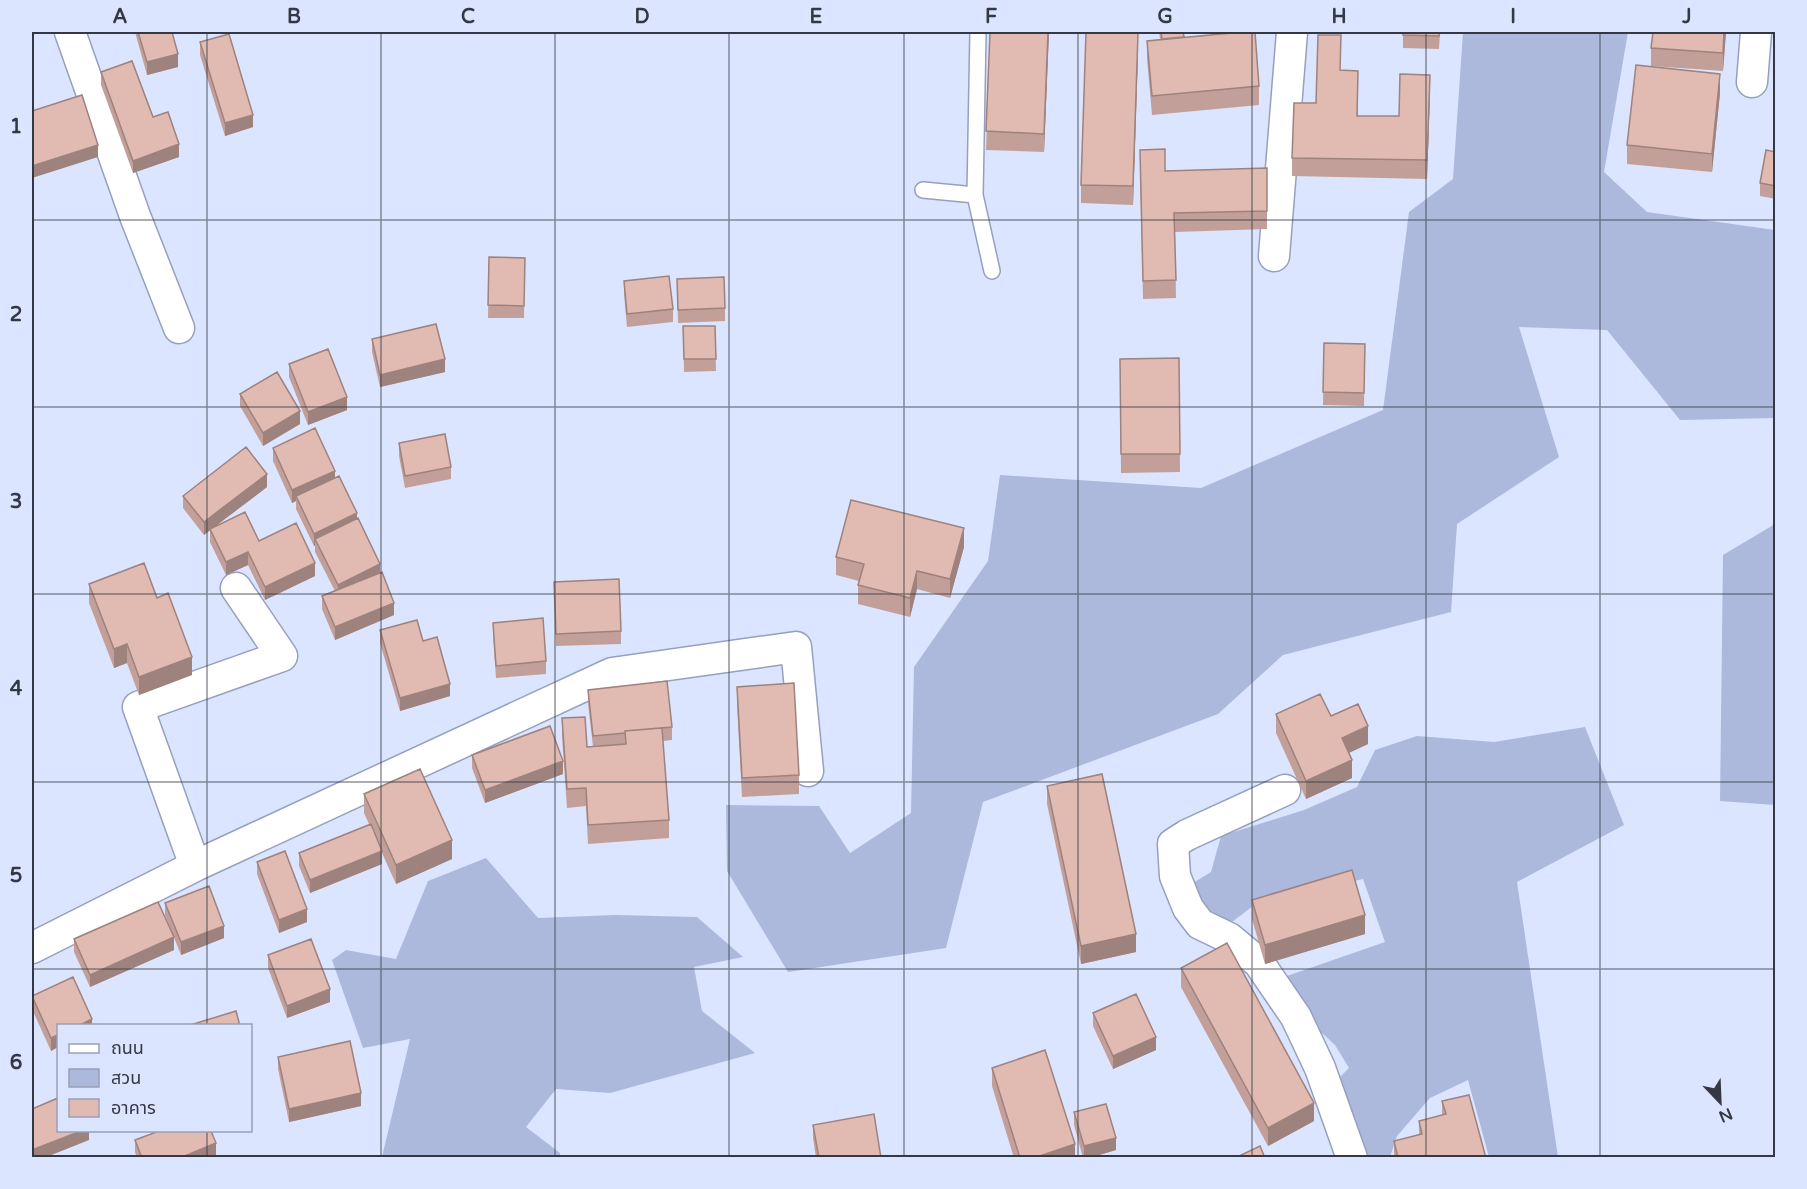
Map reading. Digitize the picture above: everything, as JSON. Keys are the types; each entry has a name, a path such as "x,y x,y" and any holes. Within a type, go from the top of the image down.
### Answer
{"street":[{"path":"70,32 135,216 179,328"},
{"path":"1274,256 1292,32"},
{"path":"1752,82 1756,32"},
{"path":"195,866 138,707 282,656 236,588"},
{"path":"32,948 195,866 612,673 796,647 808,771"},
{"path":"1285,790 1187,835 1173,844 1175,876 1188,908 1200,924 1229,938 1259,963 1296,1017 1320,1068 1352,1158"}],"lane":[{"path":"978,32 975,195 992,271"},
{"path":"923,190 975,195"}],"green space":[{"path":"1463,32 1628,32 1604,172 1647,212 1775,230 1775,418 1680,420 1607,330 1519,327 1559,457 1457,524 1451,612 1283,655 1218,714 983,802 946,948 788,972 727,871 726,805 819,806 850,853 911,813 914,667 988,561 1000,475 1201,488 1383,410 1409,212 1453,179"},
{"path":"1775,524 1775,805 1720,801 1723,555"},
{"path":"1585,727 1624,825 1517,882 1558,1157 1489,1157 1468,1080 1430,1098 1397,1136 1390,1157 1364,1157 1335,1082 1349,1068 1335,1045 1312,1024 1287,976 1385,942 1363,879 1253,906 1232,922 1210,916 1188,886 1211,872 1221,836 1304,810 1357,787 1375,750 1417,736 1494,742"},
{"path":"486,858 538,918 615,915 697,917 743,957 694,967 702,1011 755,1053 610,1093 556,1089 526,1127 560,1153 560,1157 382,1157 410,1039 363,1048 332,960 346,950 396,959 428,881"}],"building":[{"path":"138,32 172,32 178,54 147,62"},
{"path":"990,32 1048,32 1044,134 986,131"},
{"path":"1086,32 1138,33 1133,186 1081,185"},
{"path":"1161,32 1183,32 1184,37 1162,39"},
{"path":"1255,32 1259,86 1152,96 1147,41"},
{"path":"1403,32 1440,32 1439,36 1403,35"},
{"path":"1653,32 1724,32 1723,53 1651,48"},
{"path":"229,34 253,115 225,123 200,42"},
{"path":"1318,35 1341,35 1340,70 1358,71 1357,116 1399,116 1400,74 1430,75 1427,160 1292,158 1294,103 1316,103"},
{"path":"132,61 153,117 168,112 179,144 133,161 101,72"},
{"path":"1636,65 1720,74 1712,154 1627,145"},
{"path":"82,95 98,145 32,166 32,111"},
{"path":"1165,149 1165,171 1267,168 1267,211 1174,213 1176,280 1143,281 1140,150"},
{"path":"1766,150 1776,152 1776,186 1760,183"},
{"path":"489,257 525,258 524,306 488,305"},
{"path":"669,276 673,309 627,314 624,281"},
{"path":"724,277 725,308 678,310 677,279"},
{"path":"436,324 445,359 380,375 372,339"},
{"path":"683,326 715,326 716,359 684,359"},
{"path":"1324,343 1365,344 1364,393 1323,392"},
{"path":"328,349 347,397 308,412 289,364"},
{"path":"1179,358 1180,454 1121,454 1120,359"},
{"path":"277,372 300,411 263,433 240,394"},
{"path":"315,428 335,471 292,490 273,448"},
{"path":"445,434 451,467 405,476 399,443"},
{"path":"246,447 267,474 204,522 183,496"},
{"path":"339,476 357,513 314,534 296,496"},
{"path":"851,500 964,528 950,579 917,571 910,598 858,585 864,564 836,557"},
{"path":"245,512 259,541 296,523 315,563 265,587 248,552 226,562 210,529"},
{"path":"358,518 380,564 338,585 315,539"},
{"path":"144,563 157,598 168,593 192,657 139,677 127,644 114,649 89,584"},
{"path":"382,572 394,603 335,627 322,596"},
{"path":"619,579 621,631 556,634 554,582"},
{"path":"543,618 546,661 496,666 493,623"},
{"path":"417,620 423,641 437,637 450,684 400,698 380,630"},
{"path":"667,681 672,727 593,736 588,690"},
{"path":"794,683 799,775 742,778 737,687"},
{"path":"1320,694 1331,716 1358,704 1368,726 1342,738 1352,760 1306,781 1276,714"},
{"path":"585,717 587,747 626,744 625,731 662,728 669,820 588,825 586,788 567,789 562,718"},
{"path":"550,726 563,761 485,790 472,755"},
{"path":"420,769 452,840 396,865 364,794"},
{"path":"1102,774 1136,934 1081,946 1047,786"},
{"path":"371,824 382,851 310,880 299,853"},
{"path":"285,851 307,909 279,920 257,862"},
{"path":"1352,870 1365,915 1265,945 1252,900"},
{"path":"209,886 224,926 181,942 165,903"},
{"path":"158,902 174,937 90,975 74,939"},
{"path":"311,939 330,989 287,1006 268,955"},
{"path":"1227,943 1314,1103 1268,1128 1181,968"},
{"path":"73,977 92,1019 82,1024 57,1024 57,1035 51,1038 32,996"},
{"path":"1136,994 1156,1037 1113,1056 1093,1013"},
{"path":"236,1011 239,1024 194,1024"},
{"path":"350,1041 361,1093 289,1109 278,1057"},
{"path":"1045,1050 1075,1144 1034,1158 1020,1158 992,1068"},
{"path":"1469,1095 1486,1158 1398,1158 1394,1141 1422,1134 1419,1121 1446,1114 1442,1101"},
{"path":"57,1098 57,1132 78,1132 32,1150 32,1109"},
{"path":"1106,1104 1116,1138 1084,1146 1074,1112"},
{"path":"874,1114 881,1158 819,1158 813,1125"},
{"path":"156,1132 211,1132 216,1143 180,1158 142,1158 135,1140"},
{"path":"1260,1146 1265,1158 1235,1158"}]}
